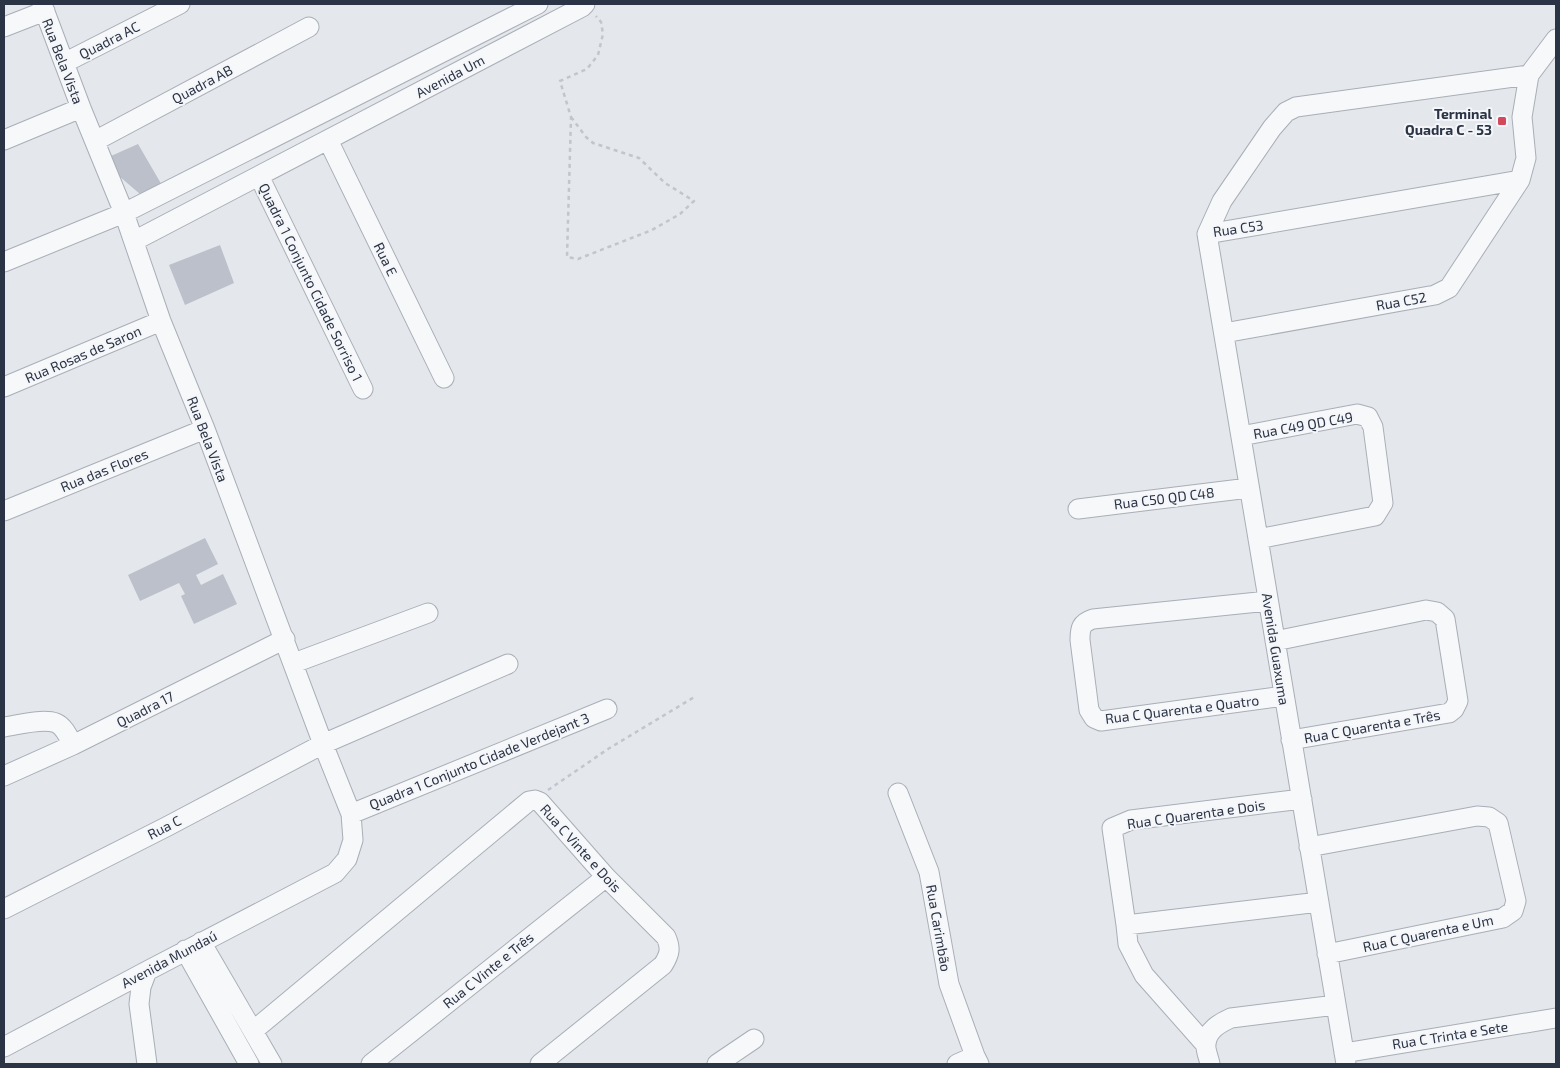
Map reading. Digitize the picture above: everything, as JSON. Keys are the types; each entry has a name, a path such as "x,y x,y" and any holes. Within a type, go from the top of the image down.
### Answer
{"street":[{"name":"Quadra AC","path":"64,63 180,4"},
{"name":"Avenida Um","path":"4,262 124,213 538,4"},
{"name":"Avenida Um","path":"134,241 584,6"},
{"name":"Rua Bela Vista","path":"43,7 81,108 124,213 162,321 285,639 323,744 352,814 353,840 347,859 335,874"},
{"path":"4,27 43,7"},
{"name":"Quadra AB","path":"94,141 309,27"},
{"path":"1520,180 1526,158 1522,117 1530,75 1556,39"},
{"name":"Rua C53","path":"1207,234 1222,201 1272,128 1291,109 1530,75"},
{"path":"4,140 81,108"},
{"path":"300,123 321,144"},
{"name":"Rua E","path":"321,144 444,378"},
{"name":"Quadra 1 Conjunto Cidade Sorriso 1","path":"259,176 363,389"},
{"name":"Rua C53","path":"1207,234 1520,180"},
{"name":"Rua C52","path":"1224,333 1435,295 1449,288 1520,180"},
{"path":"116,193 138,200 150,200"},
{"name":"Avenida Guaxuma","path":"1207,234 1345,1058"},
{"name":"Rua Rosas de Saron","path":"4,387 162,321"},
{"name":"Rua C49 QD C49","path":"1241,436 1357,414 1368,417 1373,427 1383,503 1375,516 1258,539"},
{"name":"Rua das Flores","path":"4,510 205,429"},
{"name":"Rua C50 QD C48","path":"1078,509 1249,488"},
{"name":"Rua C Quarenta e Quatro","path":"1268,601 1093,619 1086,622 1080,629 1080,640 1089,710 1094,718 1101,721 1284,696"},
{"name":"Rua C Quarenta e Três","path":"1275,640 1426,610 1436,612 1445,619 1458,701 1454,709 1448,713 1291,740"},
{"path":"294,663 428,612"},
{"name":"Quadra 17","path":"4,776 74,745 285,639"},
{"name":"Rua C","path":"4,909 166,827 323,744 508,664"},
{"name":"Quadra 1 Conjunto Cidade Verdejant 3","path":"352,814 607,709"},
{"path":"4,727 43,722 57,723 74,745"},
{"name":"Rua Carimbão","path":"898,793 929,872 949,984 977,1060"},
{"name":"Rua C Quarenta e Dois","path":"1126,925 1112,828 1131,820 1302,799"},
{"name":"Rua C Vinte e Dois","path":"253,1031 529,801 535,800 540,802 606,877 666,937 671,947 663,965 540,1064"},
{"name":"Rua C Quarenta e Um","path":"1310,847 1477,816 1489,817 1498,823 1516,901 1513,911 1503,918 1328,954"},
{"name":"Avenida Mundaú","path":"4,1047 147,970 335,874"},
{"name":"Rua C Vinte e Três","path":"371,1064 606,877"},
{"path":"1210,1064 1205,1044 1144,975 1128,944 1126,925 1319,902"},
{"path":"193,946 253,1031 272,1064"},
{"path":"193,946 249,1064"},
{"path":"147,970 141,987 139,1004 147,1064"},
{"path":"1205,1044 1210,1032 1218,1024 1231,1018 1336,1005"},
{"name":"Rua C Trinta e Sete","path":"1345,1058 1556,1018"},
{"path":"717,1064 754,1039"},
{"path":"957,1064 977,1060"}],"path":[{"path":"571,117 593,143 639,158 665,183 694,201 680,214 652,230 578,259 567,257 571,117 560,81 587,69 598,55 602,34 601,22 584,6"},
{"path":"535,800 608,749 696,696"}],"building":[{"path":"138,144 163,187 140,194 119,176 111,156"},
{"path":"220,245 234,283 185,305 169,265"},
{"path":"205,538 218,564 196,575 201,585 223,574 237,604 194,624 181,596 185,594 179,583 140,601 128,575"}],"place":[{"name":"Terminal Quadra C - 53","path":"1502,121"}]}
